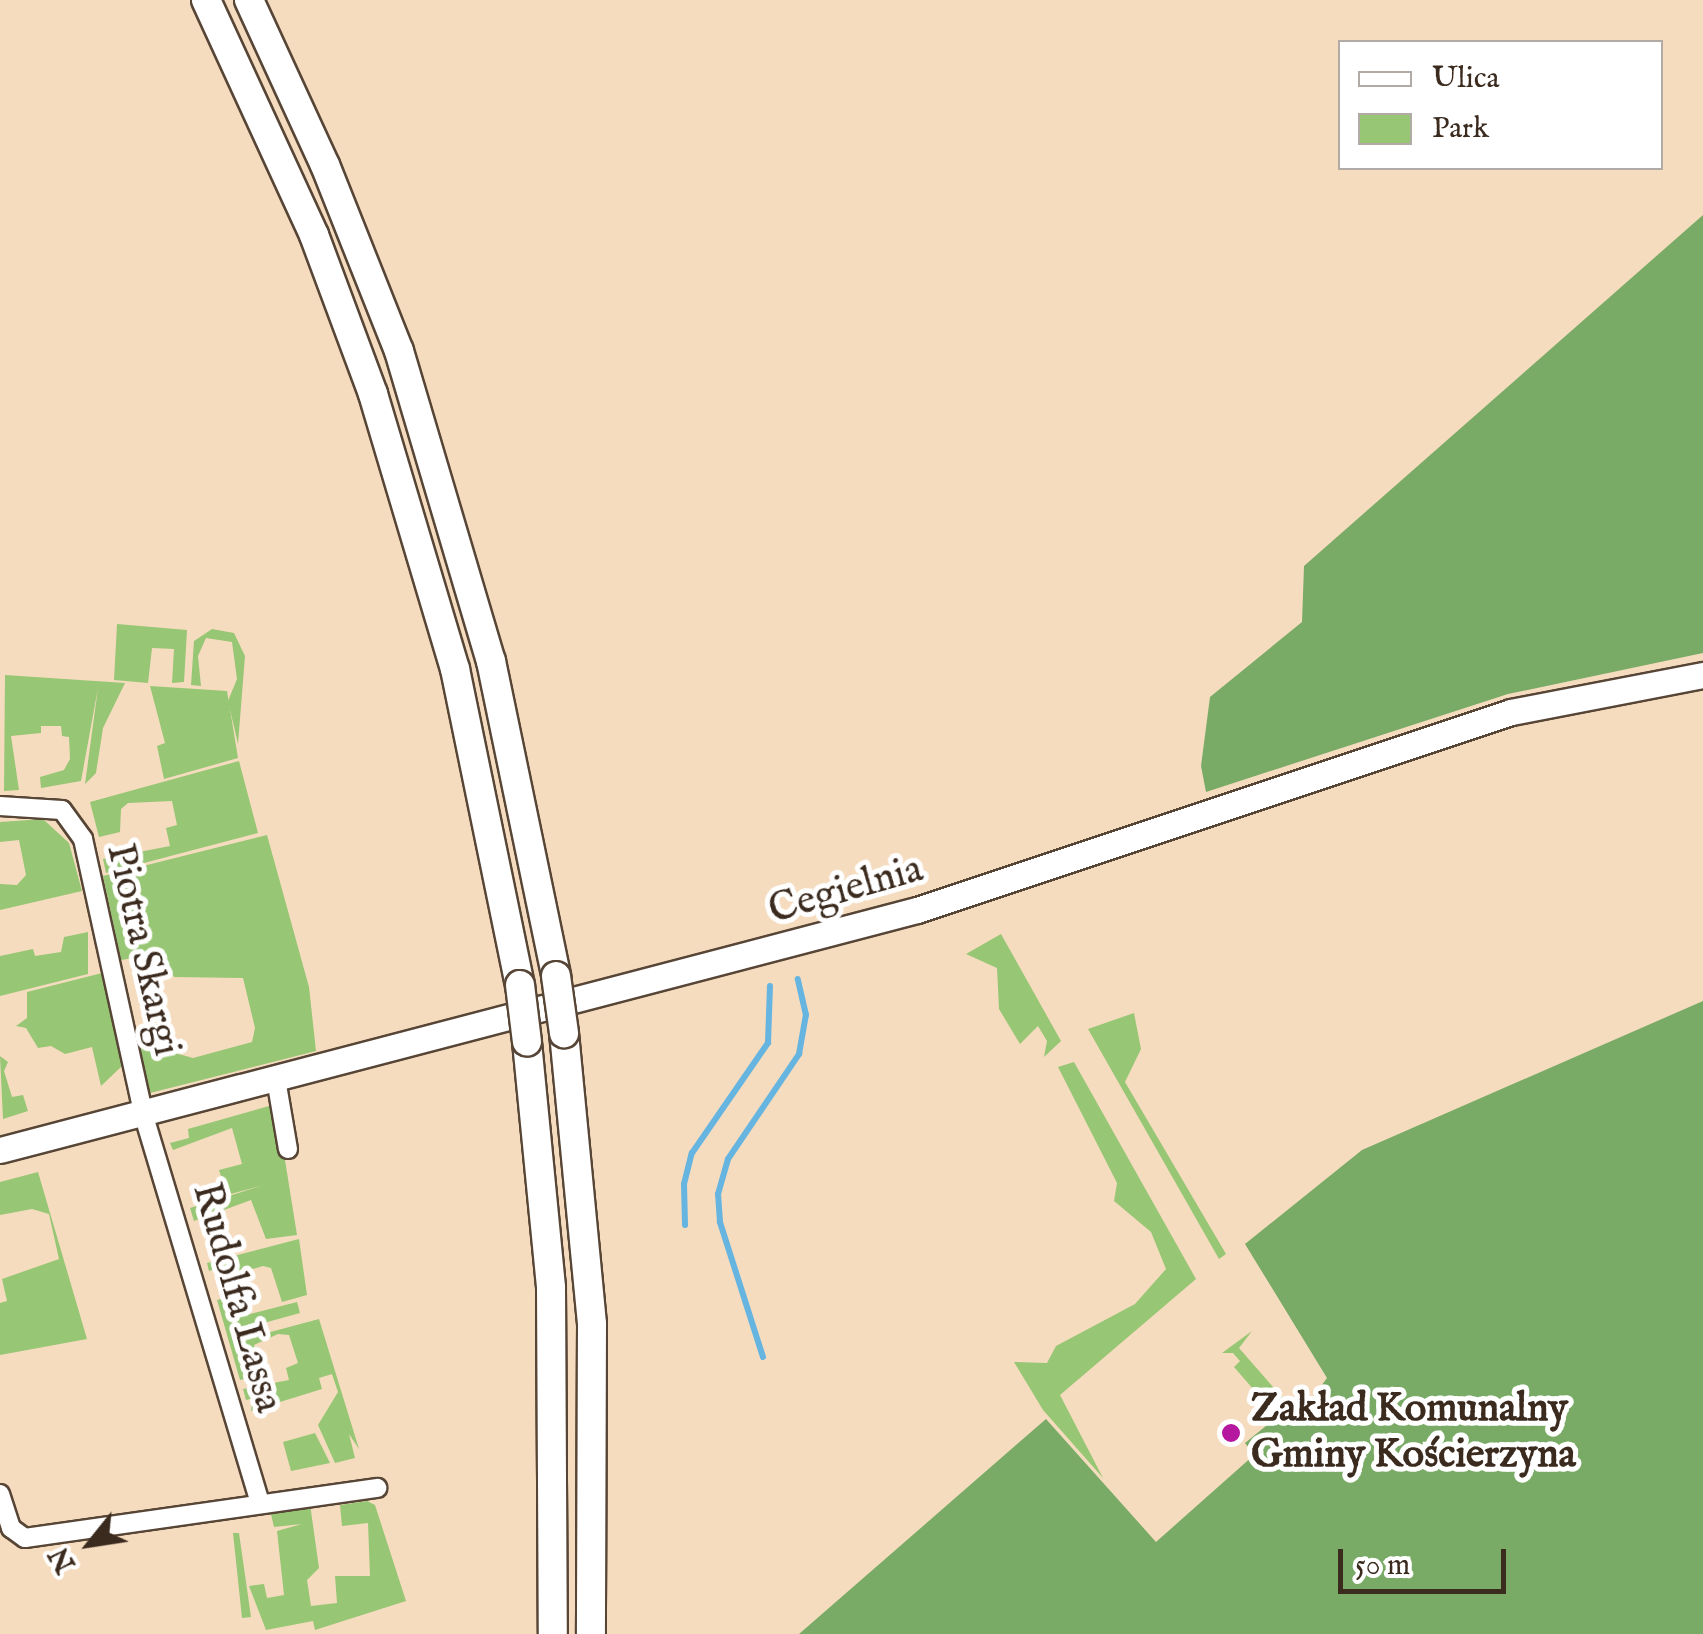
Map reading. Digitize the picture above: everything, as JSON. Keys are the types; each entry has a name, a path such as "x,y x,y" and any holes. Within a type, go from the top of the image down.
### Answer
{"main road":[{"path":"206,0 314,234 373,394 459,686 528,1042 551,1288 553,1634"},
{"path":"249,0 326,164 399,351 491,661 556,976 564,1033 592,1324 591,1634"}],"street":[{"name":"Cegielnia","path":"0,1150 916,910 1511,712 1703,675"},
{"name":"Piotra Skargi","path":"0,806 62,810 84,839 143,1113"},
{"path":"276,1079 288,1149"},
{"name":"Rudolfa Lassa","path":"143,1113 260,1504"},
{"path":"0,1494 11,1528 25,1538 377,1488"}],"green space":[{"path":"1703,215 1703,653 1508,694 1206,792 1201,766 1210,697 1302,622 1304,566"},
{"path":"117,624 187,630 184,682 172,683 174,649 152,648 148,683 114,680"},
{"path":"212,629 234,633 245,656 238,744 228,701 237,679 232,642 206,638 198,656 201,686 191,685 194,641"},
{"path":"5,675 125,683 103,728 96,773 85,784 98,688 81,781 41,788 40,777 64,770 70,759 69,737 62,736 61,726 41,726 41,733 11,736 19,790 4,791"},
{"path":"150,686 227,691 238,758 164,779 157,746 165,743"},
{"path":"239,761 258,833 106,873 103,859 170,846 166,828 177,825 172,801 128,803 121,809 120,832 99,837 90,802"},
{"path":"43,819 69,843 82,891 0,910 0,884 17,885 26,875 19,840 0,842 0,822"},
{"path":"267,835 309,987 316,1051 150,1093 139,1043 193,1058 252,1042 255,1028 243,978 174,977 160,954 121,960 103,876"},
{"path":"88,932 88,974 0,996 0,956 33,949 35,956 61,952 64,937"},
{"path":"1001,934 1061,1041 1044,1057 1047,1041 1038,1026 1020,1044 999,1009 997,968 966,954"},
{"path":"102,973 123,1065 101,1086 92,1047 65,1054 51,1046 38,1048 26,1028 16,1026 27,1018 27,992"},
{"path":"1703,1001 1703,1634 799,1634 1046,1419 1156,1542 1254,1455 1245,1443 1288,1408 1299,1416 1327,1378 1245,1244 1362,1150"},
{"path":"1134,1013 1141,1049 1125,1082 1226,1254 1219,1259 1088,1029"},
{"path":"0,1056 8,1062 4,1071 12,1097 23,1095 28,1111 3,1119"},
{"path":"1074,1062 1196,1279 1060,1395 1103,1478 1043,1410 1014,1362 1047,1363 1056,1346 1135,1304 1166,1269 1151,1232 1114,1201 1117,1183 1058,1067"},
{"path":"276,1104 297,1235 266,1239 251,1200 194,1221 190,1208 261,1186 227,1195 219,1170 242,1164 232,1128 173,1150 170,1143 189,1138 188,1129"},
{"path":"38,1172 87,1339 0,1355 0,1303 7,1301 2,1279 59,1259 49,1214 32,1209 0,1215 0,1182"},
{"path":"299,1239 307,1295 282,1302 271,1268 263,1266 229,1276 226,1266 209,1271 207,1263"},
{"path":"228,1297 235,1318 297,1302 300,1313 253,1326 263,1334 319,1319 359,1449 349,1434 355,1458 335,1463 318,1425 338,1392 332,1374 319,1378 322,1389 251,1411 252,1401 274,1393 246,1400 243,1389 289,1380 286,1368 298,1363 289,1335 278,1334 254,1345 263,1374 240,1380 217,1300"},
{"path":"1252,1331 1239,1348 1287,1403 1274,1413 1234,1367 1240,1361 1233,1353 1222,1353"},
{"path":"315,1433 330,1463 291,1471 283,1442"},
{"path":"367,1501 375,1505 406,1601 315,1630 313,1621 266,1630 249,1586 264,1584 267,1598 284,1595 277,1531 302,1524 274,1527 270,1510 310,1504 319,1568 307,1580 311,1606 337,1603 335,1576 370,1576 368,1523 342,1526 340,1505"},
{"path":"233,1533 239,1533 251,1617 242,1618"}],"waterway":[{"path":"763,1357 720,1222 718,1194 728,1159 799,1054 806,1015 798,979"},
{"path":"685,1225 684,1184 692,1153 768,1043 770,986"}],"place":[{"name":"Zakład Komunalny Gminy Kościerzyna","path":"1231,1433"}]}
